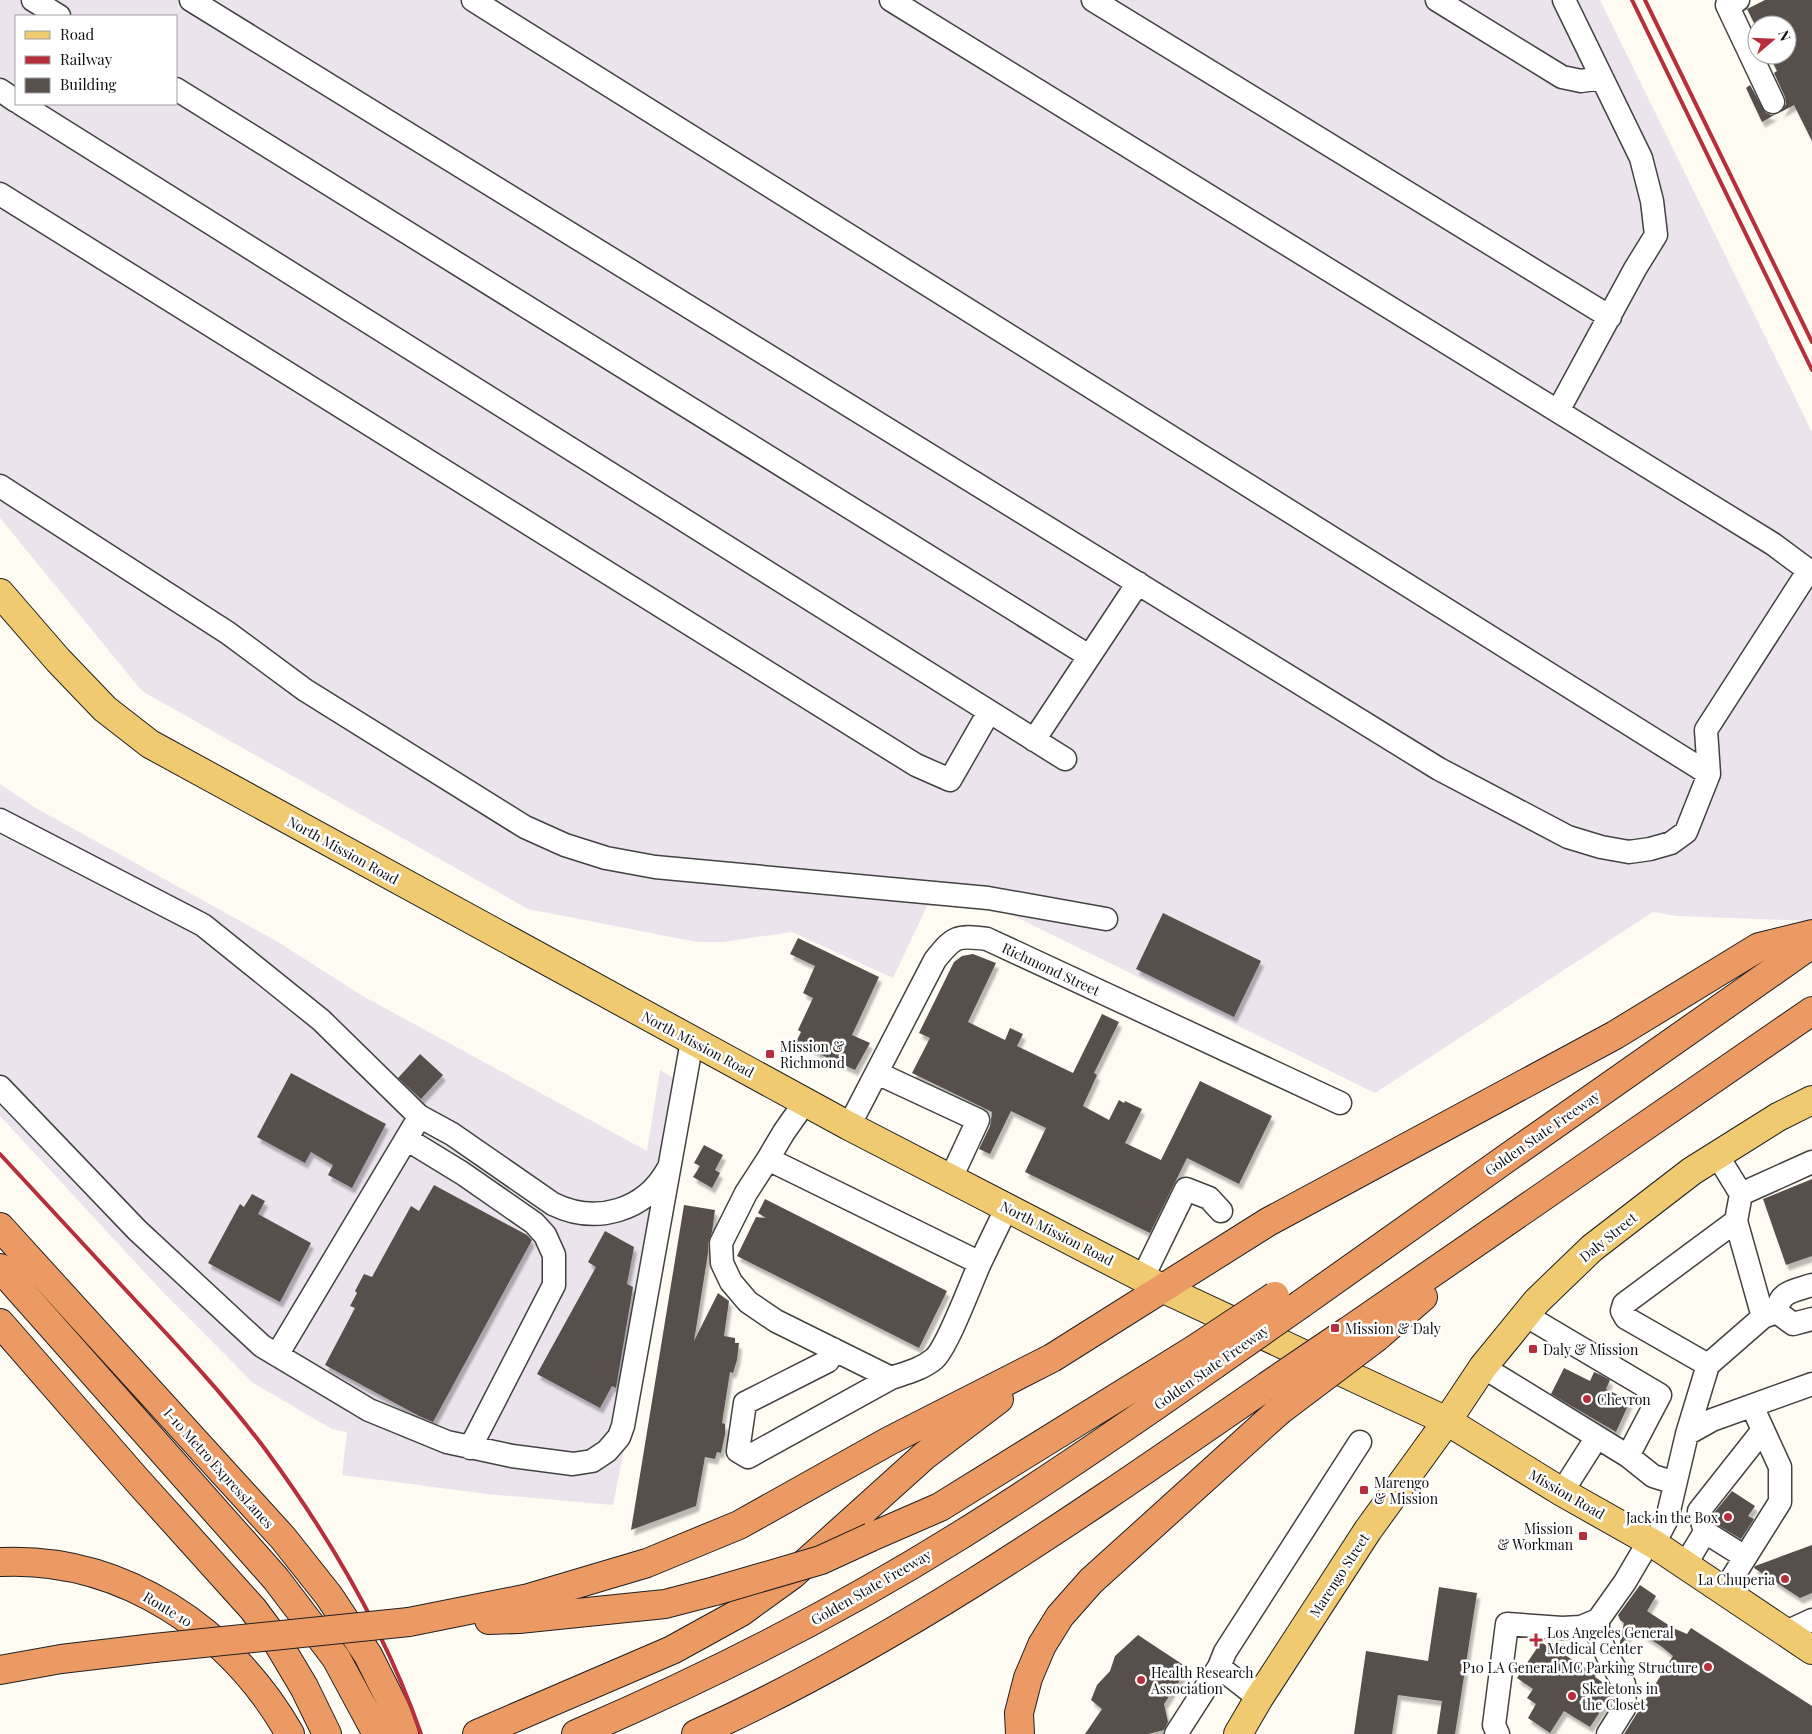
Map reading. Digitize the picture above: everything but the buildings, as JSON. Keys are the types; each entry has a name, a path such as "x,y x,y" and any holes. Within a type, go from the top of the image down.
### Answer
{"highway":[{"path":"477,1734 672,1650 741,1612 792,1575 924,1456 1153,1283 1615,1034 1759,947 1812,934"},
{"name":"Golden State Freeway","path":"576,1734 712,1673 778,1639 959,1536 1056,1474 1204,1357 1301,1304 1812,944"},
{"path":"708,1734 739,1715 847,1658 980,1579 1127,1482 1812,1011"},
{"path":"1020,1734 1019,1713 1028,1678 1042,1645 1060,1616 1091,1581 1279,1411 1377,1337 1527,1206"},
{"name":"I-10 Metro ExpressLanes","path":"0,1227 283,1538 329,1596 368,1655 398,1715 404,1734"},
{"path":"0,1670 61,1659 524,1608 665,1604 821,1560 940,1507 1204,1357 1275,1296 1356,1265"},
{"path":"0,1268 276,1579 336,1658 376,1734"},
{"path":"0,1323 252,1609 276,1640 304,1687 327,1734"},
{"path":"524,1608 647,1563 739,1525 889,1441 1052,1358"},
{"name":"Route 10","path":"0,1562 27,1562 76,1569 120,1583 165,1604 196,1625 230,1655 259,1686 276,1709 290,1734"},
{"path":"0,1658 61,1659"},
{"path":"696,1734 739,1715"}],"main road":[{"name":"North Mission Road","path":"0,593 58,660 105,709 150,744 849,1126 1153,1283 1447,1421"},
{"name":"Daly Street","path":"1447,1421 1483,1367 1525,1315 1592,1248 1692,1171 1778,1117 1812,1100"},
{"name":"Mission Road","path":"1447,1421 1562,1492 1651,1542 1812,1650"},
{"name":"Marengo Street","path":"1238,1734 1259,1698 1368,1530 1447,1421"}],"street":[{"path":"33,0 57,15"},
{"path":"191,0 1439,769 1568,837 1601,847 1629,852 1650,850 1671,843 1686,832 1709,774 1706,730 1810,572 1773,544 891,0"},
{"path":"473,0 1709,774"},
{"path":"1093,0 1610,317"},
{"path":"1437,0 1562,77 1581,81 1602,78"},
{"path":"1558,411 1656,235 1652,201 1641,158 1564,0"},
{"path":"1738,0 1727,5 1773,102"},
{"path":"0,90 15,100"},
{"path":"178,90 1089,656"},
{"path":"23,105 1064,759"},
{"path":"0,194 916,765 950,780 989,712"},
{"path":"0,486 228,633 305,690 525,827 565,845 606,858 655,867 988,898 1106,919"},
{"path":"1034,740 1138,583"},
{"path":"0,820 204,925 321,1020 419,1116 452,1134 552,1204 571,1212 600,1214 629,1207 653,1190 670,1166"},
{"name":"Richmond Street","path":"849,1126 934,960 950,942 965,936 987,939 1340,1103"},
{"path":"0,1087 137,1230 262,1346 369,1410 447,1442 512,1456 573,1464 597,1458 607,1451 616,1442 624,1426 692,1041"},
{"path":"876,1073 978,1120 951,1178"},
{"path":"806,1102 784,1132 746,1193 721,1243 722,1263 731,1282 748,1302 776,1321 891,1378"},
{"path":"278,1355 408,1140 419,1116"},
{"path":"408,1140 462,1173 534,1223 545,1235 554,1256 554,1285 470,1448"},
{"path":"1717,1155 1741,1194 1736,1221 1770,1315 1794,1324 1812,1319"},
{"path":"768,1158 980,1263"},
{"path":"1741,1194 1812,1162"},
{"path":"1153,1283 1186,1189 1209,1198 1221,1211"},
{"path":"833,1349 828,1360 744,1403 738,1451 748,1457 891,1378 924,1366 936,1358 1007,1207"},
{"path":"1708,1365 1626,1318 1622,1311 1624,1304 1736,1221"},
{"path":"1498,1734 1494,1725 1507,1624 1562,1628 1581,1627 1598,1620 1667,1519 1687,1434 1708,1365 1770,1315 1785,1294 1812,1285"},
{"path":"1525,1315 1660,1395 1628,1456"},
{"path":"1483,1367 1628,1456 1653,1476 1675,1483"},
{"path":"1687,1434 1712,1420 1812,1384"},
{"path":"1724,1591 1780,1502 1780,1467 1752,1406"},
{"path":"1685,1565 1702,1521 1763,1430"},
{"path":"1562,1492 1597,1437"},
{"path":"1176,1734 1219,1667 1225,1652 1360,1442"},
{"path":"1702,1521 1751,1548"},
{"path":"1598,1620 1598,1635 1609,1659 1624,1684 1625,1707 1608,1734"},
{"path":"1786,1632 1812,1620"},
{"path":"1219,1667 1259,1698"}],"shaded area":[{"path":"0,0 1600,0 1812,432 1812,921 1677,916 1653,912 1375,1093 1018,918 983,905 927,906 893,978 792,932 723,942 697,942 528,909 142,691 0,518"},
{"path":"0,784 34,807 278,942 361,995 647,1151 660,1070 696,1092 613,1505 487,1494 342,1475 347,1432 332,1429 253,1383 160,1289 0,1116"}],"railway":[{"path":"1632,0 1812,370"},
{"path":"1645,0 1812,342"},
{"path":"0,1154 204,1375 268,1453 314,1519 355,1588 391,1660 421,1734"}],"place":[{"name":"Mission & Richmond","path":"770,1054"},
{"name":"Mission & Daly","path":"1335,1328"},
{"name":"Daly & Mission","path":"1533,1349"},
{"name":"Chevron","path":"1587,1399"},
{"name":"Marengo & Mission","path":"1364,1490"},
{"name":"Jack in the Box","path":"1728,1517"},
{"name":"Mission & Workman","path":"1583,1536"},
{"name":"La Chuperia","path":"1785,1579"},
{"name":"Los Angeles General Medical Center","path":"1536,1640"},
{"name":"P10 LA General MC Parking Structure","path":"1708,1667"},
{"name":"Health Research Association","path":"1141,1680"},
{"name":"Skeletons in the Closet","path":"1572,1696"}]}
